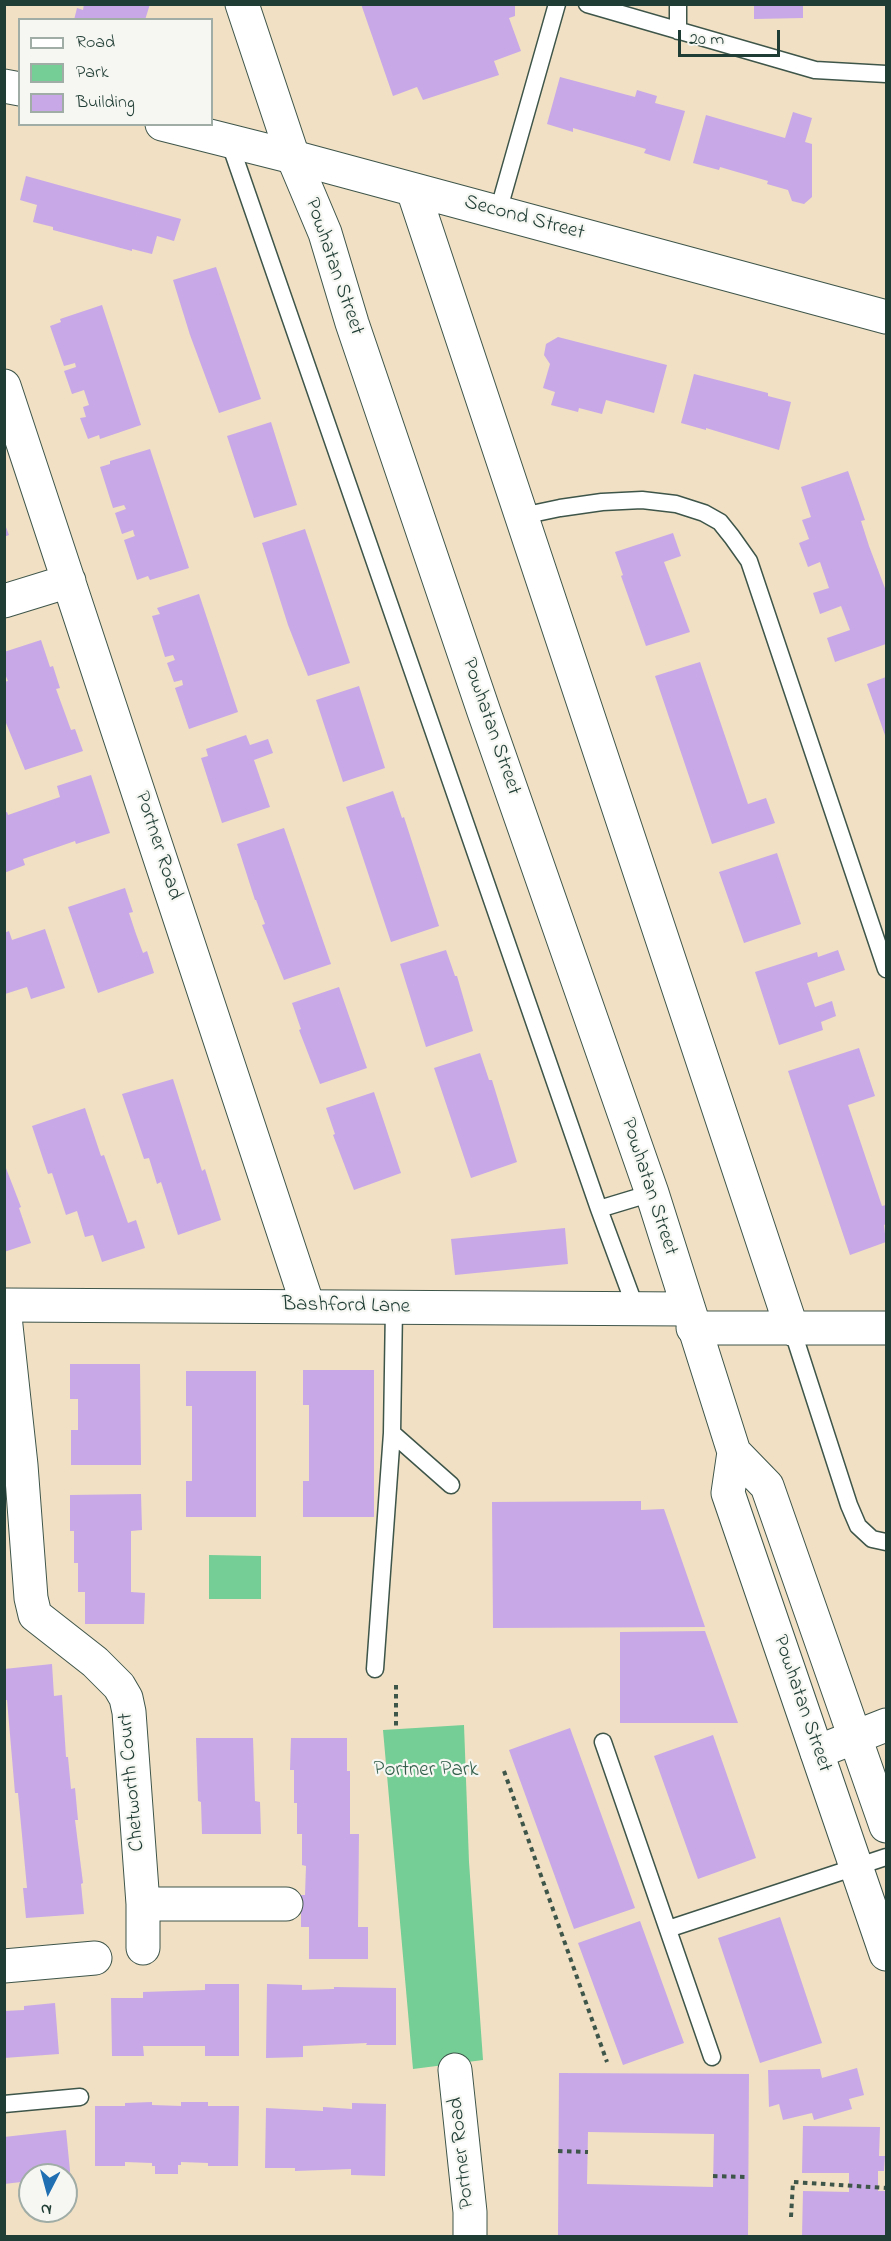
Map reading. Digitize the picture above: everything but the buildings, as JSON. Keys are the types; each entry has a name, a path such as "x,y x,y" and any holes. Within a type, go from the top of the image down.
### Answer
{"street":[{"name":"Powhatan Street","path":"242,4 293,157 325,233 352,322 484,712 652,1193 734,1452 766,1486 886,1826"},
{"name":"Second Street","path":"170,126 886,317"},
{"path":"413,190 792,1329"},
{"name":"Portner Road","path":"4,386 308,1306"},
{"path":"4,601 69,581"},
{"name":"Bashford Lane","path":"4,1306 636,1309 690,1318 792,1329 886,1328"},
{"name":"Chetworth Court","path":"4,1306 21,1465 31,1598 35,1615 94,1662 119,1686 126,1698 129,1712 143,1904 143,1948"},
{"name":"Powhatan Street","path":"734,1452 728,1493 817,1752 872,1862 886,1954"},
{"path":"817,1752 886,1725"},
{"path":"143,1904 286,1904"},
{"path":"4,1966 95,1958"},
{"name":"Portner Road","path":"455,2070 470,2212 470,2236"}],"lane":[{"path":"498,212 557,4"},
{"path":"587,4 815,70 886,74"},
{"path":"678,4 678,31"},
{"path":"229,141 599,1209 636,1309"},
{"path":"522,516 591,503 642,500 676,504 704,513 720,522 748,561 886,969"},
{"path":"599,1209 652,1193"},
{"path":"375,1669 392,1433 394,1307"},
{"path":"792,1329 853,1516 858,1526 872,1539 886,1542"},
{"path":"392,1433 451,1485"},
{"path":"603,1742 712,2058"},
{"path":"668,1929 872,1862"},
{"path":"4,2104 80,2097"}],"path":[{"path":"504,1771 607,2062"},
{"path":"558,2151 588,2152"},
{"path":"713,2176 748,2176"},
{"path":"791,2217 793,2182 886,2188"}],"green space":[{"path":"209,1555 261,1556 261,1599 209,1599"},
{"name":"Portner Park","path":"464,1725 469,1862 483,2060 413,2069 383,1730"}]}
